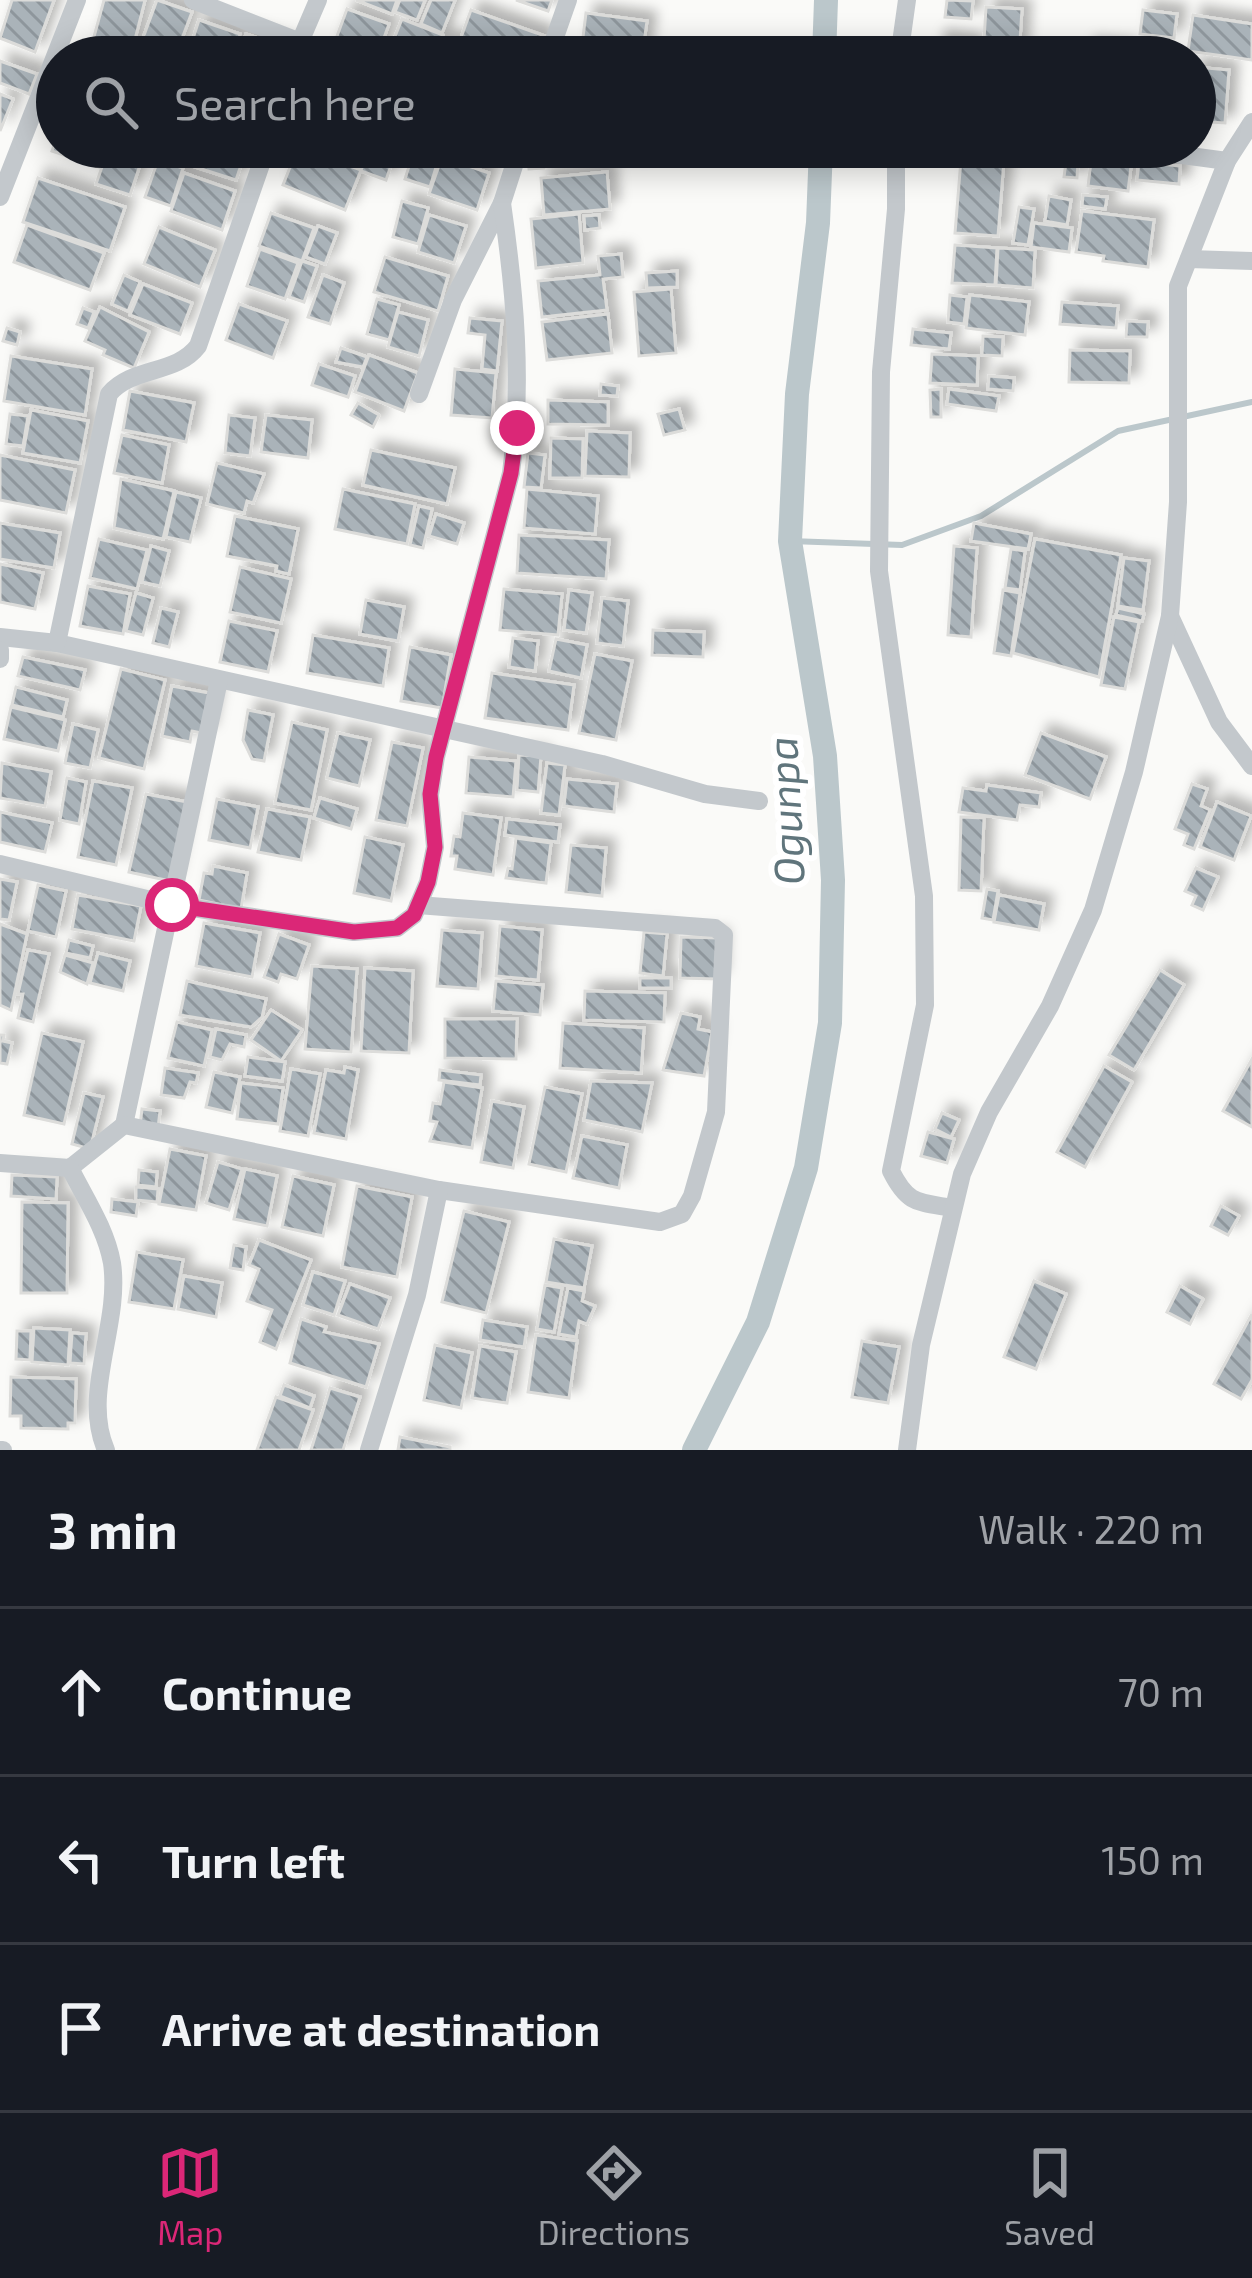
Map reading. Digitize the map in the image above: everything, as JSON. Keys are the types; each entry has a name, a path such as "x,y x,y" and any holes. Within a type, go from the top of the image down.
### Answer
{"street":[{"path":"63,36 77,0"},
{"path":"193,0 285,36"},
{"path":"303,36 318,0"},
{"path":"555,36 568,0"},
{"path":"902,36 907,0"},
{"path":"0,197 36,105"},
{"path":"908,1450 921,1345 962,1174 989,1112 1050,1006 1093,910 1134,772 1170,616 1178,502 1178,286 1227,161 1252,122"},
{"path":"1216,160 1227,161"},
{"path":"57,643 109,394 138,374 189,358 198,346 260,168"},
{"path":"419,394 466,271 491,231 513,168"},
{"path":"896,168 881,372 879,572 924,896 925,1005 891,1171 900,1191 913,1202 953,1208"},
{"path":"0,864 172,905 373,932 397,928 414,915 428,882 435,847 430,794 511,473 517,428 514,284 502,203"},
{"path":"1190,259 1252,261"},
{"path":"1170,616 1219,722 1252,766"},
{"path":"0,637 57,643 602,764 705,794 759,801"},
{"path":"0,650 0,659"},
{"path":"0,1163 70,1168 124,1125 219,680"},
{"path":"124,1125 439,1190 660,1222 682,1214 692,1196 716,1112 724,935 715,928 418,905"},
{"path":"70,1168 106,1239 112,1267 109,1336 95,1420 106,1450"},
{"path":"369,1450 417,1295 439,1190"}],"building":[{"path":"12,0 54,0 41,36 36,36 35,52 0,38"},
{"path":"104,0 145,0 136,36 94,36"},
{"path":"157,0 192,12 183,36 144,36"},
{"path":"356,0 397,0 392,14"},
{"path":"400,0 425,0 417,20 395,12"},
{"path":"431,0 455,0 442,33 421,24"},
{"path":"516,0 552,0 548,11"},
{"path":"947,0 973,1 971,19 945,17"},
{"path":"986,7 1022,9 1020,36 984,36"},
{"path":"347,9 389,24 385,36 337,36"},
{"path":"471,10 545,36 462,36"},
{"path":"1143,10 1177,14 1174,36 1140,34"},
{"path":"586,13 647,21 645,36 583,36"},
{"path":"1193,15 1252,24 1252,60 1216,55 1216,36 1190,36"},
{"path":"402,19 443,35 443,36 395,36"},
{"path":"199,20 240,34 239,36 194,36"},
{"path":"0,61 36,74 29,94 0,83"},
{"path":"1216,69 1229,70 1225,123 1216,122"},
{"path":"0,94 13,99 0,131"},
{"path":"102,168 139,168 130,195 96,184"},
{"path":"155,168 183,168 171,206 145,197"},
{"path":"198,168 240,168 236,180"},
{"path":"290,168 361,170 345,210 283,185"},
{"path":"362,168 390,168 386,180"},
{"path":"408,168 436,168 430,187 405,179"},
{"path":"438,168 489,173 477,210 429,194"},
{"path":"960,168 1003,168 998,236 955,233"},
{"path":"1065,168 1078,168 1077,178 1064,177"},
{"path":"1090,168 1131,168 1128,191 1088,186"},
{"path":"1138,168 1180,168 1179,184 1137,180"},
{"path":"607,172 610,209 544,215 541,178"},
{"path":"184,173 235,191 222,230 171,211"},
{"path":"38,178 125,207 110,251 23,222"},
{"path":"1083,195 1107,197 1105,209 1082,206"},
{"path":"1049,196 1071,200 1067,225 1045,221"},
{"path":"402,201 428,208 418,244 393,237"},
{"path":"1019,207 1034,209 1028,245 1013,243"},
{"path":"1082,211 1154,220 1148,267 1076,252"},
{"path":"271,213 314,228 302,261 259,246"},
{"path":"579,214 583,263 536,268 531,219"},
{"path":"429,215 466,226 454,263 418,252"},
{"path":"599,215 600,228 585,230 584,216"},
{"path":"1034,223 1072,228 1069,252 1031,247"},
{"path":"27,225 104,253 90,290 14,262"},
{"path":"318,226 337,233 325,264 306,257"},
{"path":"159,227 215,250 200,287 144,264"},
{"path":"955,245 997,248 995,285 952,283"},
{"path":"998,248 1035,250 1033,288 996,285"},
{"path":"260,249 298,263 285,299 247,286"},
{"path":"621,254 623,277 603,279 607,310 542,317 538,281 600,275 598,256"},
{"path":"385,257 448,276 438,311 374,292"},
{"path":"302,261 317,266 304,302 289,297"},
{"path":"677,271 677,287 647,288 646,273"},
{"path":"124,275 140,282 128,311 112,304"},
{"path":"323,275 344,283 330,324 308,317"},
{"path":"143,284 192,303 180,334 130,315"},
{"path":"671,289 676,353 639,356 634,292"},
{"path":"950,295 967,297 964,324 948,322"},
{"path":"970,295 1029,302 1025,335 966,328"},
{"path":"377,299 399,305 389,340 367,334"},
{"path":"1062,302 1118,306 1116,328 1060,324"},
{"path":"239,304 287,321 273,358 226,340"},
{"path":"100,307 149,332 134,368 85,341"},
{"path":"83,308 94,312 88,328 77,324"},
{"path":"398,312 428,320 419,356 388,347"},
{"path":"608,314 612,353 547,360 542,322"},
{"path":"470,318 502,321 497,371 482,369 485,335 468,333"},
{"path":"1127,321 1148,322 1147,337 1126,337"},
{"path":"7,328 20,332 17,345 3,341"},
{"path":"913,329 951,333 949,349 911,345"},
{"path":"983,336 1003,337 1002,356 982,355"},
{"path":"341,348 367,357 363,367 336,362"},
{"path":"1070,350 1130,351 1129,383 1069,382"},
{"path":"932,354 978,356 977,385 930,383"},
{"path":"369,355 418,373 404,411 355,392"},
{"path":"11,356 92,369 85,415 4,401"},
{"path":"319,364 355,376 348,397 312,385"},
{"path":"455,369 496,373 492,418 451,415"},
{"path":"989,376 1014,378 1013,391 988,389"},
{"path":"601,384 618,386 617,396 600,395"},
{"path":"941,389 941,417 931,417 930,390"},
{"path":"949,389 999,396 996,411 947,404"},
{"path":"130,391 194,403 186,442 123,430"},
{"path":"548,400 608,402 608,425 548,424"},
{"path":"358,403 379,415 373,427 351,415"},
{"path":"679,409 685,430 664,435 658,414"},
{"path":"31,410 88,421 80,463 23,453"},
{"path":"10,414 28,416 23,446 6,444"},
{"path":"229,415 255,418 250,456 225,453"},
{"path":"266,415 312,420 308,458 261,452"},
{"path":"587,431 630,433 629,477 585,476"},
{"path":"122,435 169,445 162,483 114,473"},
{"path":"551,438 583,439 582,478 550,478"},
{"path":"371,450 455,468 447,504 363,485"},
{"path":"528,453 545,455 541,488 524,487"},
{"path":"0,455 75,470 66,513 0,500"},
{"path":"217,463 264,474 244,513 207,504"},
{"path":"121,479 174,491 163,539 114,528"},
{"path":"343,489 415,504 407,544 335,529"},
{"path":"527,489 598,496 595,534 524,528"},
{"path":"176,492 201,498 190,542 166,537"},
{"path":"419,506 432,509 423,548 410,545"},
{"path":"436,514 464,523 457,544 429,536"},
{"path":"235,516 298,529 289,574 276,571 277,566 227,556"},
{"path":"0,523 60,533 54,568 0,559"},
{"path":"974,523 1031,534 1028,549 971,541"},
{"path":"519,535 609,540 606,579 517,573"},
{"path":"99,539 147,550 137,589 90,578"},
{"path":"1035,539 1121,555 1099,677 1013,653"},
{"path":"151,546 169,551 160,586 142,582"},
{"path":"954,546 977,548 971,637 948,635"},
{"path":"1011,549 1025,551 1020,590 1005,588"},
{"path":"1124,558 1149,561 1143,610 1118,606"},
{"path":"0,564 43,573 35,609 0,602"},
{"path":"240,567 291,579 281,623 230,612"},
{"path":"88,586 130,594 123,634 80,626"},
{"path":"504,589 562,594 558,635 500,630"},
{"path":"569,590 592,593 586,633 564,630"},
{"path":"1003,590 1020,593 1011,656 994,653"},
{"path":"136,593 153,598 143,635 126,631"},
{"path":"602,598 628,601 623,646 597,643"},
{"path":"366,600 404,607 398,641 360,634"},
{"path":"161,608 178,612 169,647 153,643"},
{"path":"1118,608 1144,614 1142,621 1116,615"},
{"path":"1114,617 1139,622 1125,689 1101,685"},
{"path":"229,621 277,631 268,672 220,662"},
{"path":"653,630 704,632 703,657 652,655"},
{"path":"313,635 389,648 383,686 307,673"},
{"path":"513,638 538,641 535,671 509,667"},
{"path":"556,639 587,645 581,678 549,671"},
{"path":"410,647 451,655 442,708 401,701"},
{"path":"595,654 632,661 616,740 579,733"},
{"path":"23,657 85,670 80,690 18,676"},
{"path":"121,669 165,680 144,769 99,758"},
{"path":"492,673 574,685 568,730 485,718"},
{"path":"172,686 214,694 206,734 192,731 190,742 162,736"},
{"path":"16,687 67,700 63,717 12,705"},
{"path":"11,707 65,720 58,751 4,739"},
{"path":"248,710 273,715 264,761 252,759 243,740"},
{"path":"292,722 327,730 311,810 275,803"},
{"path":"73,724 98,730 90,768 65,763"},
{"path":"338,733 370,740 359,786 327,778"},
{"path":"1041,733 1106,757 1090,799 1025,775"},
{"path":"392,742 423,748 407,826 376,820"},
{"path":"519,755 541,756 538,792 517,790"},
{"path":"469,757 516,761 513,797 466,793"},
{"path":"2,763 51,772 45,806 0,798"},
{"path":"547,763 565,765 559,815 541,813"},
{"path":"67,778 86,782 79,824 60,820"},
{"path":"567,779 617,784 614,812 564,806"},
{"path":"93,781 132,788 116,865 78,857"},
{"path":"1192,784 1207,789 1201,806 1210,810 1194,849 1184,845 1188,834 1175,829"},
{"path":"987,785 1041,793 1039,807 1020,805 1017,820 959,812 963,788 986,791"},
{"path":"146,794 187,802 170,881 129,872"},
{"path":"320,798 357,809 351,829 314,818"},
{"path":"217,799 258,807 250,848 209,840"},
{"path":"1217,802 1251,816 1234,860 1200,847"},
{"path":"267,809 310,817 301,860 258,852"},
{"path":"0,812 52,823 45,852 0,842"},
{"path":"463,813 501,818 493,875 455,869 457,856 451,856"},
{"path":"961,817 984,818 981,891 959,890"},
{"path":"507,819 560,825 558,842 505,835"},
{"path":"365,837 403,845 391,901 354,893"},
{"path":"516,838 551,843 546,883 506,878 508,868 512,869"},
{"path":"571,845 606,848 602,896 566,892"},
{"path":"213,866 247,873 241,909 199,900 204,873 212,874"},
{"path":"1196,868 1218,877 1203,910 1192,905 1196,896 1185,891"},
{"path":"0,879 17,882 9,920 0,919"},
{"path":"38,885 66,891 56,937 28,931"},
{"path":"987,889 998,891 993,920 982,918"},
{"path":"78,895 141,906 134,941 72,929"},
{"path":"999,895 1044,904 1039,930 994,922"},
{"path":"204,923 260,933 252,977 196,966"},
{"path":"0,924 27,934 11,1010 0,1005"},
{"path":"500,926 542,930 538,980 496,976"},
{"path":"442,930 482,933 478,989 437,986"},
{"path":"644,932 667,934 663,976 640,973"},
{"path":"279,934 309,945 297,979 281,974 278,982 264,977"},
{"path":"681,937 719,938 718,979 680,978"},
{"path":"69,940 93,946 90,958 66,953"},
{"path":"28,950 49,954 33,1022 18,1018"},
{"path":"98,953 130,961 123,991 90,983"},
{"path":"65,955 93,963 87,984 60,972"},
{"path":"312,966 357,969 351,1052 305,1049"},
{"path":"365,968 413,971 409,1053 361,1051"},
{"path":"1160,970 1184,985 1134,1070 1109,1055"},
{"path":"640,978 671,978 671,988 640,988"},
{"path":"187,981 266,999 262,1017 251,1027 180,1015"},
{"path":"496,981 543,985 540,1015 493,1011"},
{"path":"585,991 665,993 664,1022 584,1020"},
{"path":"271,1010 302,1030 281,1061 251,1040"},
{"path":"681,1013 700,1017 698,1029 712,1032 704,1076 663,1070"},
{"path":"445,1019 517,1019 516,1059 445,1058"},
{"path":"177,1022 212,1030 204,1066 168,1058"},
{"path":"563,1023 644,1028 641,1073 560,1068"},
{"path":"216,1029 246,1035 244,1047 230,1044 222,1060 210,1057"},
{"path":"42,1033 83,1042 64,1124 24,1115"},
{"path":"0,1035 12,1043 7,1064 0,1063"},
{"path":"248,1057 285,1062 282,1081 245,1076"},
{"path":"1252,1059 1252,1127 1223,1111"},
{"path":"1104,1066 1132,1082 1085,1167 1057,1152"},
{"path":"345,1067 358,1070 346,1139 314,1133 326,1070 344,1073"},
{"path":"165,1068 198,1073 184,1098 161,1095"},
{"path":"291,1069 320,1074 308,1136 280,1131"},
{"path":"440,1070 481,1075 480,1085 439,1080"},
{"path":"214,1072 240,1077 232,1113 206,1107"},
{"path":"591,1081 652,1083 642,1132 584,1120"},
{"path":"444,1082 482,1088 472,1148 430,1141 437,1122 430,1121 433,1103 440,1104"},
{"path":"241,1083 283,1088 278,1124 237,1119"},
{"path":"545,1087 582,1094 566,1172 529,1164"},
{"path":"84,1093 103,1097 90,1149 72,1144"},
{"path":"492,1101 524,1107 513,1168 481,1162"},
{"path":"142,1109 160,1111 158,1128 140,1126"},
{"path":"942,1113 959,1120 951,1137 935,1129"},
{"path":"928,1132 954,1139 947,1163 921,1156"},
{"path":"582,1136 627,1145 619,1188 573,1178"},
{"path":"170,1149 206,1156 196,1210 159,1204"},
{"path":"218,1162 242,1169 229,1210 206,1203"},
{"path":"245,1169 277,1176 267,1226 234,1219"},
{"path":"139,1170 157,1172 156,1187 138,1185"},
{"path":"12,1175 57,1177 56,1199 11,1196"},
{"path":"293,1176 334,1185 323,1236 282,1227"},
{"path":"357,1186 412,1197 397,1277 342,1267"},
{"path":"136,1187 158,1189 157,1202 136,1200"},
{"path":"112,1199 138,1202 136,1216 111,1212"},
{"path":"22,1202 68,1203 67,1293 21,1293"},
{"path":"1221,1206 1239,1216 1228,1235 1211,1226"},
{"path":"464,1211 509,1222 486,1313 442,1302"},
{"path":"554,1239 592,1246 584,1288 546,1282"},
{"path":"259,1240 311,1260 276,1349 260,1342 272,1310 247,1301 259,1269 249,1265"},
{"path":"234,1245 246,1247 243,1270 230,1268"},
{"path":"137,1252 183,1260 174,1309 129,1302"},
{"path":"313,1272 345,1281 334,1315 303,1305"},
{"path":"184,1276 222,1283 216,1317 178,1309"},
{"path":"1034,1281 1066,1294 1036,1369 1004,1357"},
{"path":"350,1284 390,1298 378,1329 338,1315"},
{"path":"545,1285 562,1288 554,1332 537,1329"},
{"path":"1180,1286 1203,1299 1190,1324 1167,1312"},
{"path":"568,1288 584,1291 582,1301 595,1306 587,1324 579,1321 576,1337 559,1334"},
{"path":"1252,1314 1252,1380 1241,1399 1214,1384"},
{"path":"301,1319 326,1327 324,1332 379,1344 366,1387 290,1363"},
{"path":"483,1320 527,1327 524,1347 480,1340"},
{"path":"34,1328 70,1330 68,1365 32,1362"},
{"path":"17,1331 31,1331 30,1360 16,1359"},
{"path":"72,1333 86,1334 84,1364 70,1363"},
{"path":"536,1335 577,1341 569,1398 528,1392"},
{"path":"862,1341 899,1347 888,1403 852,1397"},
{"path":"435,1345 472,1353 461,1408 424,1400"},
{"path":"480,1346 516,1352 507,1403 472,1398"},
{"path":"11,1377 76,1379 75,1423 68,1423 68,1429 21,1428 21,1416 10,1416"},
{"path":"284,1385 314,1396 310,1408 280,1396"},
{"path":"330,1388 360,1397 343,1450 311,1450"},
{"path":"276,1397 313,1410 299,1450 257,1450"},
{"path":"400,1437 450,1447 450,1450 398,1450"}],"waterway":[{"name":"Ogunpa","path":"825,36 826,0"},
{"name":"Ogunpa","path":"694,1450 758,1322 806,1168 830,1023 833,880 825,756 790,541 797,394 820,168"},
{"path":"790,541 902,545 981,516 1118,431 1252,402"}],"route":[{"path":"172,905 354,932 397,928 414,915 428,882 435,847 430,794 436,757 511,473 517,428"}]}
